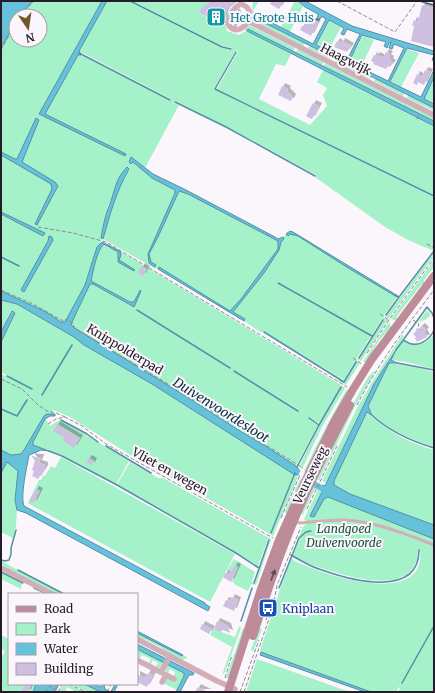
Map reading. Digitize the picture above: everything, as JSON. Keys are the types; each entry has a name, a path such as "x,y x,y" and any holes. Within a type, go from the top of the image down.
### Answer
{"main road":[{"name":"Veurseweg","path":"234,690 294,520 334,422 372,359 434,276"},
{"name":"Veurseweg","path":"312,474 357,393 397,327"},
{"name":"Veurseweg","path":"234,690 261,589 278,540 294,520"}],"street":[{"path":"241,4 249,9 250,14 248,21 242,28 238,30 234,29 231,28 229,24 229,18 237,6 241,4"},
{"name":"Haagwijk","path":"248,21 434,115"},
{"path":"1,568 50,593"},
{"path":"138,640 234,690"},
{"path":"162,682 165,665 169,657"},
{"path":"138,661 174,679"}],"lane":[{"path":"234,29 240,13 239,10"},
{"path":"294,520 359,522 382,527 434,545"}],"path":[{"path":"337,1 395,32 417,1"},
{"path":"1,50 8,37"},
{"path":"38,227 73,233 106,242 352,391"},
{"path":"427,244 434,248"},
{"name":"Knippolderpad","path":"1,290 33,304 62,321 67,320 73,323 74,327 79,331 163,381 312,474"},
{"path":"356,408 376,373 434,290"},
{"path":"380,314 397,327"},
{"path":"413,320 419,324 417,330"},
{"name":"Vliet en wegen","path":"1,379 22,389 38,405 47,411 65,417 113,448 278,540"},
{"path":"48,424 56,419 65,417"},
{"name":"Veurseweg","path":"234,690 270,608 275,585 294,520 308,483 312,474 340,440"},
{"name":"Veurseweg","path":"307,510 308,483"},
{"path":"244,692 273,607 294,520"},
{"path":"53,692 57,685"},
{"path":"71,685 86,692"},
{"path":"48,686 55,689"}],"green space":[{"path":"33,1 102,1 39,114 126,154 45,114 78,55 81,55 171,101 171,99 79,51 107,1 128,1 222,48 232,50 232,48 222,46 132,1 210,1 198,12 221,24 226,12 229,13 225,23 227,31 239,35 246,31 244,30 249,25 295,48 293,51 249,29 247,31 291,54 285,66 276,64 259,99 310,125 327,106 323,95 327,88 317,82 323,70 415,117 418,113 324,66 325,63 434,118 434,121 421,114 419,119 434,126 434,195 217,89 238,51 236,50 214,89 434,197 434,251 408,240 385,227 315,177 316,175 175,101 174,103 179,105 145,168 138,162 129,159 131,164 133,162 152,178 175,190 148,254 149,263 156,265 151,262 149,254 179,191 188,194 278,241 278,249 241,299 230,311 159,267 158,269 154,268 103,239 106,225 127,167 108,206 100,244 97,247 85,285 66,321 62,322 46,312 1,291 1,214 43,236 44,233 1,212 1,155 51,184 52,189 36,224 37,225 55,182 22,162 39,120 36,118 17,159 1,152 1,48 8,35 8,48 48,48 48,8 26,8","holes":["49,239 53,240 24,291 21,290"]},
{"path":"254,1 259,1 253,11 255,13 254,17 305,43 303,46 252,20 252,6"},
{"path":"295,1 303,6 290,32 281,27"},
{"path":"329,21 341,27 328,51 317,45"},
{"path":"363,36 374,40 361,67 350,61"},
{"path":"309,46 331,57 330,59 308,48"},
{"path":"298,49 323,62 322,65 296,52"},
{"path":"407,49 419,53 401,87 391,82"},
{"path":"336,59 371,76 370,79 334,62"},
{"path":"434,78 434,103 424,99"},
{"path":"375,79 404,93 403,96 374,81"},
{"path":"408,95 434,108 434,111 407,98"},
{"path":"290,233 298,236 397,297 383,317 388,320 361,361 356,360 360,363 346,385 338,381 339,379 344,382 356,363 355,361 344,380 263,331 262,333 244,321 245,319 233,312 279,250 281,242 284,239 283,237 286,234 288,236","holes":["277,282 372,335 382,319 384,320 359,359 357,358 371,336 300,297"]},
{"path":"104,244 118,252 119,254 117,260 135,270 119,260 121,255 120,251 341,385 319,423 307,417 318,425 296,466 73,327 71,324 90,284 93,284 131,306 134,305 141,291 139,290 134,302 130,302 91,281 99,251","holes":["137,309 230,367 230,369 136,310","234,370 299,410 298,411 233,371"]},
{"path":"434,252 434,256 389,318 385,316 387,315"},
{"path":"434,260 434,267 424,280 424,284 421,285 397,316 397,321 391,319"},
{"path":"1,300 17,304 74,337 84,345 152,384 294,474 270,534 132,456 70,417 53,410 52,414 47,414 21,454 11,455 1,450 1,410 5,411 1,409 1,374 20,383 1,372 1,342 15,313 11,311 1,332"},
{"path":"427,310 431,315 425,320 418,322"},
{"path":"389,322 392,329 384,335 378,343 369,362 363,362"},
{"path":"434,333 434,369 391,360 403,341 412,344 424,343"},
{"path":"402,335 404,336 374,384 326,483 322,481 357,408"},
{"path":"389,363 434,372 434,447 416,441 397,432 373,414 368,406"},
{"path":"374,371 375,372 356,404 302,516 302,510 345,419 368,377"},
{"path":"342,386 345,388 322,427 302,469 299,467 319,425"},
{"path":"347,389 348,394 287,515 285,512 299,481 322,434"},
{"path":"368,412 382,425 398,436 434,450 434,525 350,494 334,486 334,481"},
{"path":"45,419 50,426 62,420 129,461 116,485 62,455 33,445 33,442"},
{"path":"61,457 235,554 210,602 29,504 28,503 39,480 41,480 44,475 45,476 51,466 55,468"},
{"path":"7,462 18,471 15,500 17,510 16,526 13,538 1,532 1,473"},
{"path":"130,462 158,478 163,478 271,539 256,585 251,584 248,591 234,584 232,581 235,575 227,570 234,559 255,572 252,582 255,583 269,539 258,566 117,485"},
{"path":"295,476 298,477 273,536 271,535"},
{"name":"Landgoed Duivenvoorde","path":"326,487 434,531 434,692 398,692 399,687 396,692 371,692 260,651 291,559 314,569 345,579 381,584 397,582 410,577 418,566 420,550 418,550 413,567 402,577 385,581 344,575 292,557 301,536 296,542 307,522 304,519 318,490 322,492 310,514"},
{"path":"1,561 61,593 54,593 9,570 1,564"},
{"path":"1,573 22,583 21,589 1,579"},
{"path":"239,626 241,628 225,672 222,675 232,647 210,635 213,629 235,637"},
{"path":"243,628 245,629 229,678 226,678"},
{"path":"260,628 262,629 253,652 251,649"},
{"path":"138,634 187,658 182,660 144,639 138,638"},
{"path":"1,635 8,638 8,685 36,685 33,692 1,692 1,658 5,651 1,649"},
{"path":"138,649 164,662 159,668 156,667 158,663 153,660 151,664 149,663 151,659 142,655 140,658 138,657"},
{"path":"257,659 350,692 246,692"},
{"path":"167,664 185,674 177,690 163,683 166,678 176,678 174,676 175,672 170,669 168,673 165,670"},
{"path":"62,685 70,685 85,692 76,692 67,687 65,692 59,692"},
{"path":"73,685 86,685 101,692 88,692"}],"water":[{"path":"1,1 33,1 26,8 8,8 8,35 1,48"},
{"path":"102,1 107,1 79,51 81,55 78,55 45,114 126,154 125,156 39,114"},
{"path":"298,1 305,1 352,26 434,51 434,55 407,48 390,82 421,97 434,70 434,77 424,99 434,104 434,108 253,17 255,14 313,44 326,19 321,17 319,20 316,20 318,14 305,7","holes":["329,20 344,28 341,34 344,35 347,29 360,34 347,60 316,45","362,35 386,42 384,46 387,48 391,42 389,48 392,49 394,44 404,48 388,81 349,62"]},
{"path":"248,29 434,121 434,126 247,31"},
{"path":"36,118 39,120 22,162 55,182 58,186 37,225 35,224 52,189 51,184 1,155 1,152 17,159"},
{"path":"131,157 153,174 278,239 283,237 284,239 281,242 279,250 264,273 233,312 245,319 244,321 158,269 159,267 230,311 241,299 278,249 278,241 188,194 179,191 149,254 151,262 156,265 155,267 149,263 148,254 175,190 152,178 133,162 131,164 129,162"},
{"path":"127,167 129,169 117,195 103,239 101,238 104,224 115,187 118,179"},
{"path":"1,212 45,233 43,236 1,214"},
{"path":"290,231 398,296 397,297 345,266 298,236 290,234 288,236 286,234"},
{"path":"49,236 52,237 53,240 24,292 21,290 48,241"},
{"path":"102,242 120,251 121,255 119,260 135,270 134,271 118,262 118,252 104,244 97,256 91,281 130,302 134,302 140,290 141,291 134,307 93,284 90,284 71,324 73,327 267,447 322,485 325,486 374,384 396,350 391,360 397,363 389,363 368,406 372,415 367,412 334,481 334,485 350,494 434,525 434,539 328,497 324,499 314,517 310,516 323,490 321,487 298,475 295,475 152,384 84,345 74,337 17,304 1,300 1,291 46,312 61,322 65,322 85,285 97,247"},
{"path":"12,311 15,313 1,342 1,332"},
{"path":"47,414 55,414 55,416 50,416 45,419 33,442 33,445 49,451 41,450 29,455 23,489 24,506 205,603 210,607 208,611 26,513 17,510 15,500 18,471 7,462 1,473 1,450 11,455 21,454 44,416"},
{"path":"138,632 183,655 182,656 138,634"},
{"path":"138,645 194,673 193,675 189,675 180,692 176,692 184,673 138,650"},
{"path":"261,652 371,692 365,692 260,655"},
{"path":"36,685 58,685 55,692 33,692"},
{"path":"86,685 97,685 100,687 105,685 105,689 110,692 101,692"},
{"path":"114,685 118,685 114,692 110,692"}],"pier":[{"path":"301,469 323,483 320,489 298,477"}],"building":[{"name":"Het Grote Huis","path":"211,1 229,1 234,4 231,7 229,6 221,23 198,12"},
{"path":"272,1 281,1 280,3 282,4 279,9 270,4"},
{"path":"422,5 434,8 434,47 411,41 414,26 412,25 414,20 418,22"},
{"path":"308,21 318,22 311,36 300,30"},
{"path":"337,41 341,44 342,41 351,46 347,52 334,47"},
{"path":"386,52 390,54 388,57 393,63 390,67 388,66 386,69 373,64 374,62 371,61 374,55 376,57 377,55 383,58"},
{"path":"425,70 430,72 424,85 418,82 417,85 413,83 417,74 422,77"},
{"path":"282,86 288,89 287,91 293,97 291,101 278,95"},
{"path":"313,103 319,106 312,119 306,116"},
{"path":"142,266 147,269 143,276 138,273"},
{"path":"422,326 426,330 424,332 427,337 417,342 416,337 413,334"},
{"path":"57,424 80,438 74,448 63,441 63,437 53,431"},
{"path":"31,455 41,457 39,463 45,465 45,468 38,479 32,476 35,461"},
{"path":"89,458 94,461 92,465 86,462"},
{"path":"36,489 40,491 34,503 29,501"},
{"path":"235,565 238,567 231,582 223,577 225,573 229,575"},
{"path":"232,597 238,600 234,611 223,606 226,600 230,601"},
{"path":"217,621 228,626 230,633 223,630 220,632 214,629"},
{"path":"202,624 212,629 209,634 200,629"},
{"path":"148,673 153,675 147,687 138,682 138,674 145,678"},
{"path":"24,685 32,685 28,692 21,692"},
{"path":"198,687 208,692 195,692"}],"waterway":[{"path":"130,1 222,47 231,49"},
{"path":"422,2 434,5"},
{"path":"236,52 215,89 434,196"},
{"path":"79,53 170,100"},
{"path":"175,102 226,127 315,176"},
{"path":"396,296 399,297 434,251"},
{"path":"1,257 19,266"},
{"path":"278,283 372,336"},
{"path":"386,315 399,297"},
{"path":"396,350 427,307 434,318"},
{"path":"137,310 230,368"},
{"path":"359,358 383,320"},
{"path":"403,340 411,344 419,344 428,338 434,330"},
{"path":"264,332 344,382 356,362"},
{"path":"42,395 72,345"},
{"path":"397,363 434,370"},
{"path":"234,371 298,411"},
{"path":"7,376 32,389"},
{"path":"297,467 341,387"},
{"path":"1,409 17,416 27,400"},
{"path":"371,414 385,426 400,435 434,448"},
{"path":"309,418 319,425"},
{"path":"61,420 87,434 98,442"},
{"path":"106,446 151,473"},
{"path":"49,451 62,456 117,485 236,553 259,568"},
{"path":"271,533 295,473"},
{"name":"Duivenvoordesloot","path":"309,481 328,492"},
{"path":"1,560 9,560 16,530"},
{"path":"279,588 299,538 306,532 311,531"},
{"path":"254,583 269,540"},
{"path":"291,555 310,566 334,574 365,581 381,582 396,580 408,575 416,565 419,550"},
{"path":"18,570 62,593"},
{"path":"1,572 23,583"},
{"path":"34,588 45,593"},
{"path":"241,621 252,588"},
{"path":"402,683 434,626"}],"place":[{"name":"Het Grote Huis","path":"216,17"},
{"name":"Kniplaan","path":"268,608"}]}
